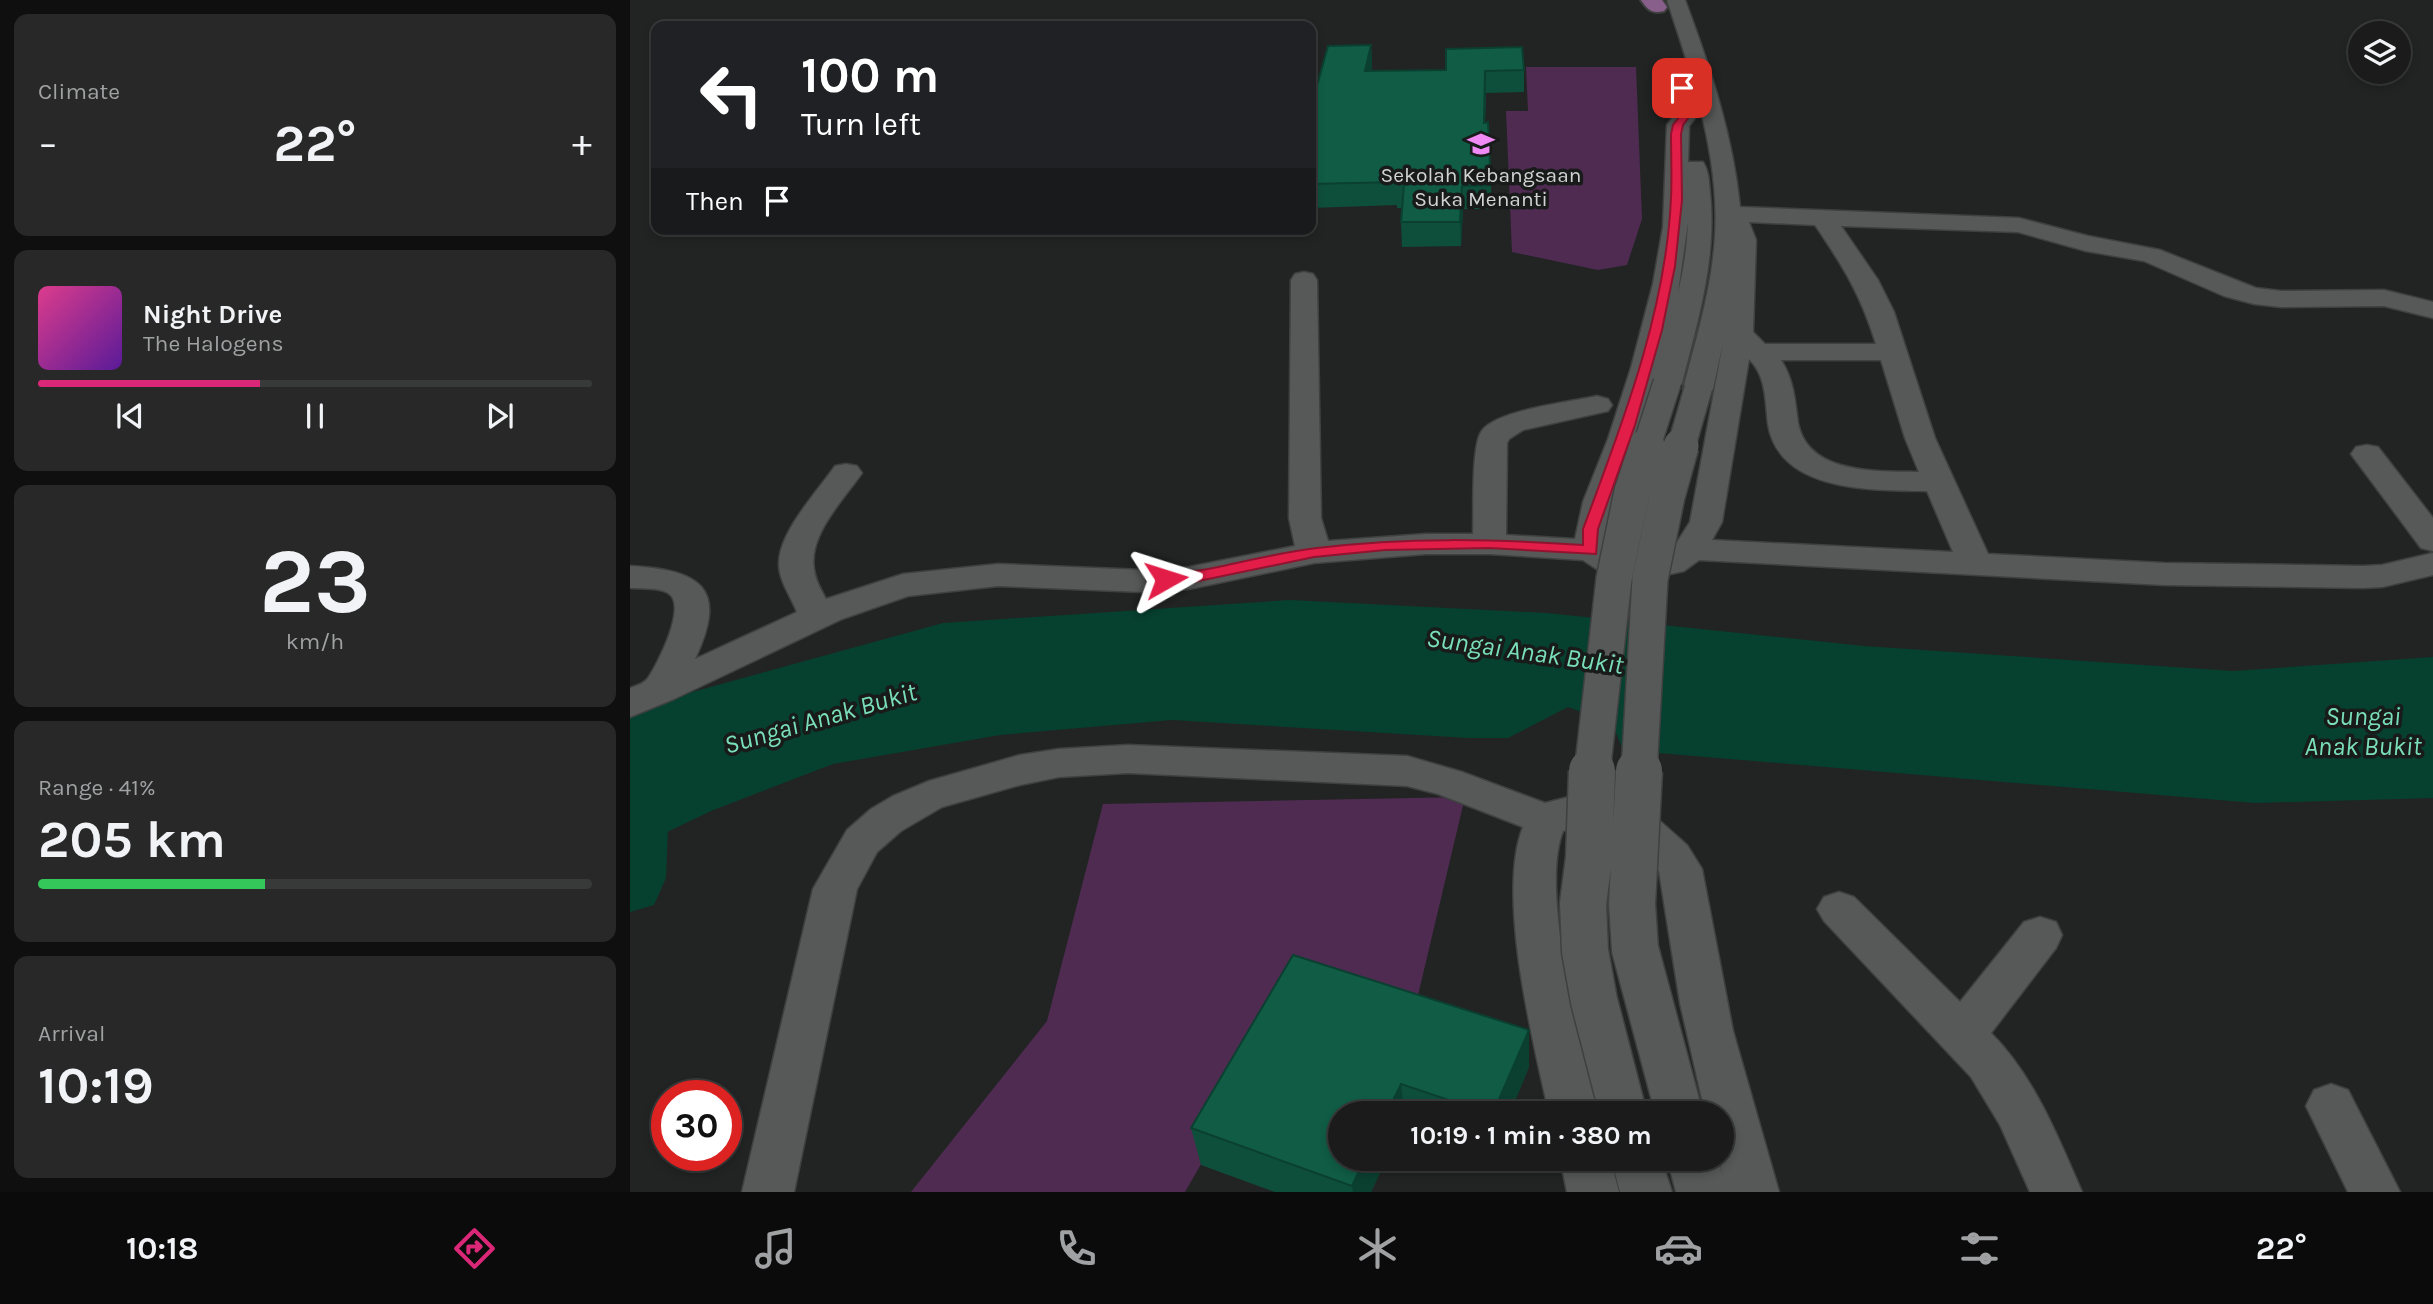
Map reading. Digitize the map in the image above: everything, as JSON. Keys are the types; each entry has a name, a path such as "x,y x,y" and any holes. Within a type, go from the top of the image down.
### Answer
{"street":[{"path":"1667,2 1688,113 1700,226 1698,253 1682,330 1682,386 1667,496 1650,579 1632,904 1635,948 1676,1101"},
{"path":"1620,1101 1594,1000 1585,951 1583,904 1589,858 1593,757 1614,579 1632,492 1682,386 1723,278 1728,214 1716,135 1667,2"},
{"path":"1591,550 1590,529 1629,425 1656,330 1669,266 1677,200 1676,134 1678,125 1688,113"},
{"path":"1728,214 2019,225 2086,243 2151,255 2233,290 2254,296 2281,299 2384,298 2433,310"},
{"path":"646,697 817,617 903,585 943,579 998,575 1143,581 1189,578 1314,553 1385,546 1489,544 1591,550 1613,564 1643,569 1672,564 1691,549 1706,522 1747,343 1742,240 1737,222 1728,214"},
{"path":"1823,218 1865,280 1894,352 1920,438 1976,566"},
{"path":"1304,280 1305,518 1314,553"},
{"path":"1747,343 1894,352"},
{"path":"1747,343 1774,372 1788,441 1804,459 1847,477 1938,482"},
{"path":"1489,544 1492,443 1495,434 1500,428 1513,423 1597,405"},
{"path":"2367,454 2433,541"},
{"path":"817,617 796,568 795,558 801,541 846,473"},
{"path":"1691,549 2164,575 2363,577 2382,576 2433,564"},
{"path":"630,577 667,580 682,586 692,597 694,620 646,697"},
{"path":"768,1192 835,889 846,864 862,841 886,820 929,796 1020,770 1086,761 1128,759 1380,768 1427,775 1547,820"},
{"path":"1571,1101 1540,955 1536,841 1547,820 1561,813 1588,811 1610,815 1636,825 1663,845 1680,867 1699,978 1726,1100 1753,1192"},
{"path":"1839,909 1988,1062 2028,1127 2056,1192"},
{"path":"1961,1035 2040,934"},
{"path":"2331,1105 2374,1192"},
{"path":"1588,1171 1593,1192"},
{"path":"1640,1171 1646,1192"},
{"path":"1696,1171 1702,1192"}],"shaded area":[{"path":"1526,67 1636,67 1642,219 1627,265 1598,270 1512,252 1506,111 1528,111"},
{"path":"1465,797 1410,1029 1299,993 1185,1192 911,1192 1047,1021 1103,804"}],"water":[{"name":"Sungai Anak Bukit","path":"1290,600 1547,613 1864,646 2233,671 2433,657 2433,798 2255,803 1623,750 1612,723 1568,707 1508,738 1468,738 1172,720 1000,735 833,764 711,811 665,833 633,878 630,878 630,713 685,694 943,623"}],"building":[{"path":"1371,45 1365,71 1446,70 1446,49 1522,47 1524,70 1485,71 1484,123 1488,122 1491,185 1462,186 1460,222 1401,222 1404,184 1316,184 1316,89 1328,46"},
{"path":"1293,955 1529,1030 1498,1101 1451,1101 1401,1084 1393,1101 1328,1101 1328,1171 1359,1171 1352,1186 1191,1128"}],"waterway":[{"path":"630,886 633,878 637,804"}],"place":[{"name":"Sekolah Kebangsaan Suka Menanti","path":"1481,144"}],"route":[{"path":"1166,579 1189,578 1314,553 1385,546 1489,544 1591,550 1590,529 1629,425 1656,330 1669,266 1677,200 1676,134 1678,125 1688,113 1682,88"}]}
